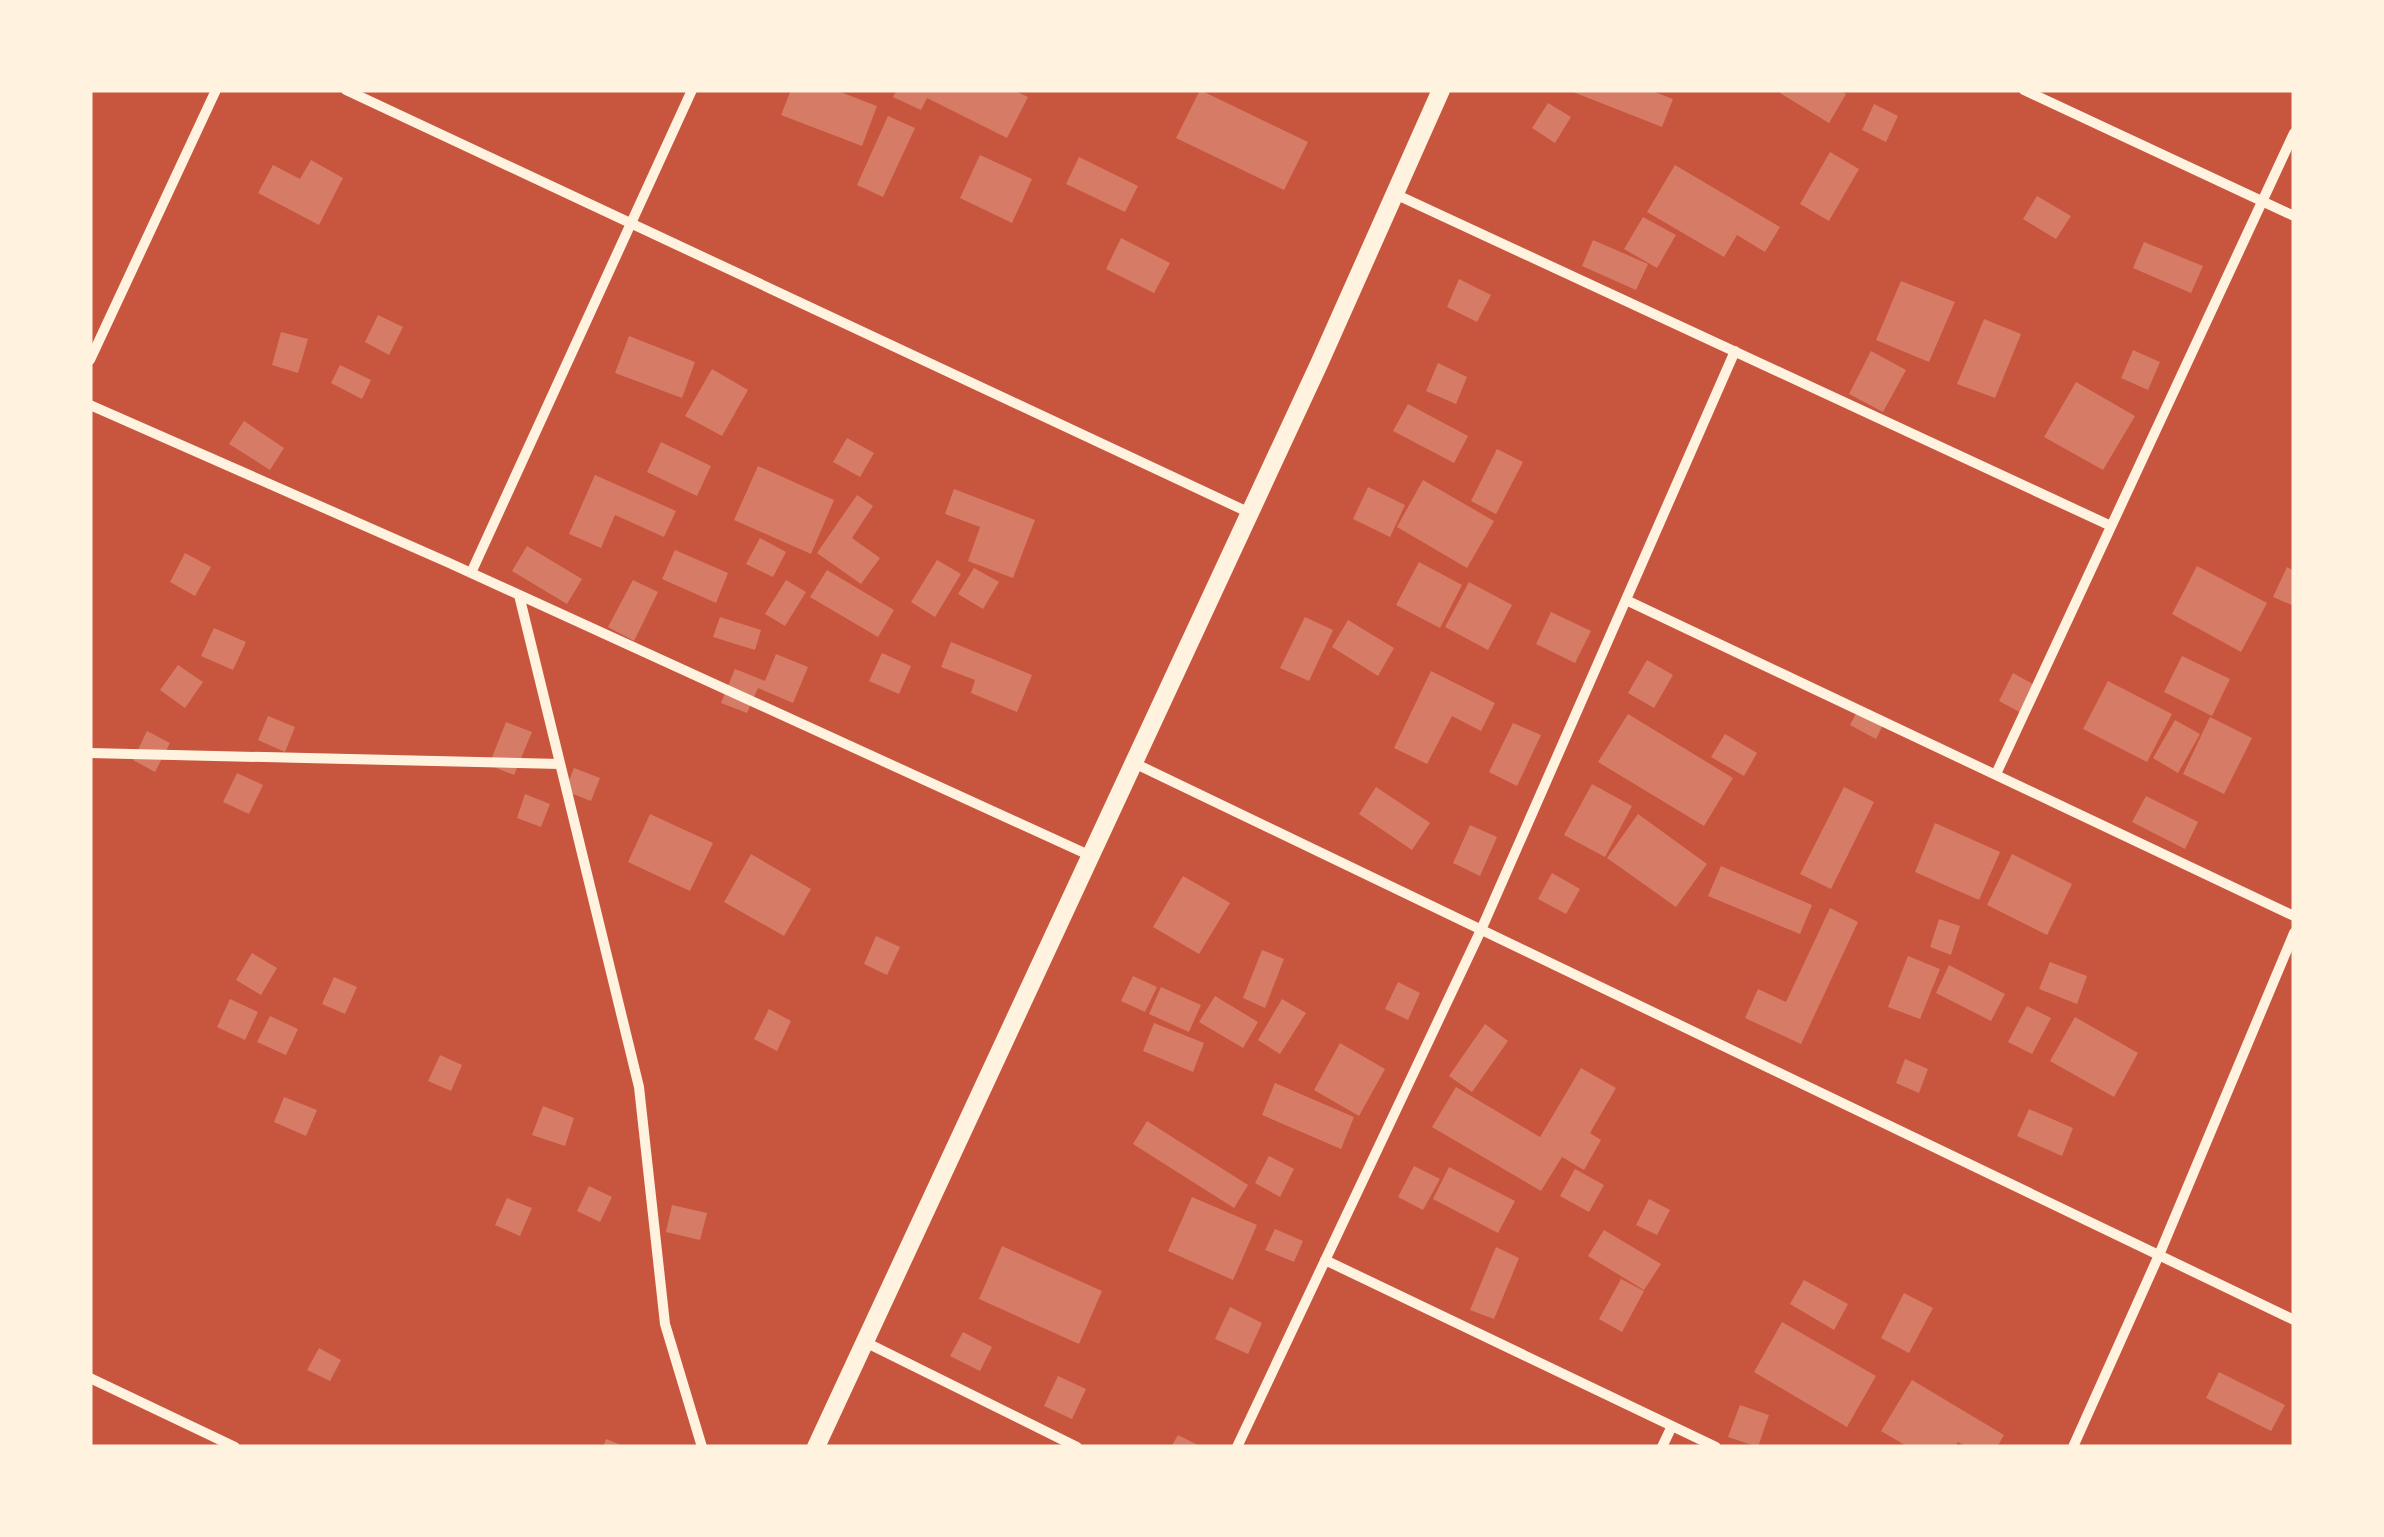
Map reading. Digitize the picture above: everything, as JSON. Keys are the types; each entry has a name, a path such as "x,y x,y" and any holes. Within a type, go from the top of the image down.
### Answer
{"street":[{"path":"90,360 216,90"},
{"path":"346,90 1250,512"},
{"path":"471,573 692,90"},
{"path":"816,1447 1250,512 1441,90"},
{"path":"2024,90 2294,216"},
{"path":"1996,774 2294,134"},
{"path":"1395,194 2111,526"},
{"path":"1237,1447 1481,930 1736,351"},
{"path":"90,405 471,573 1091,856"},
{"path":"518,596 639,1086 666,1324 702,1447"},
{"path":"1626,600 2294,916"},
{"path":"90,752 560,764"},
{"path":"1134,763 2294,1320"},
{"path":"2073,1447 2159,1255 2294,933"},
{"path":"1325,1260 1716,1447"},
{"path":"864,1342 1077,1447"},
{"path":"90,1378 236,1447"},
{"path":"1662,1447 1672,1426"}],"building":[{"path":"791,90 835,90 877,106 862,146 781,115"},
{"path":"897,90 1013,90 1028,97 1007,138 927,98 921,110 893,97"},
{"path":"1200,90 1308,142 1284,190 1176,138"},
{"path":"1568,90 1649,90 1673,99 1662,127"},
{"path":"1839,90 1846,94 1829,123 1780,93"},
{"path":"1548,103 1571,117 1555,143 1532,128"},
{"path":"1874,104 1898,116 1886,142 1862,130"},
{"path":"888,116 915,128 883,197 857,185"},
{"path":"1830,152 1859,169 1829,221 1800,204"},
{"path":"980,155 1032,179 1012,223 960,198"},
{"path":"1079,157 1138,186 1125,212 1066,184"},
{"path":"311,160 343,178 319,225 258,193 273,165 300,179"},
{"path":"1675,165 1780,227 1765,252 1737,235 1724,257 1647,212"},
{"path":"2037,196 2071,216 2056,239 2023,219"},
{"path":"1643,217 1676,235 1657,268 1624,249"},
{"path":"1121,238 1170,263 1154,293 1106,269"},
{"path":"1593,240 1648,264 1636,290 1582,266"},
{"path":"2144,242 2203,266 2191,293 2133,268"},
{"path":"1459,279 1491,295 1477,322 1447,307"},
{"path":"1901,281 1955,302 1929,362 1876,340"},
{"path":"378,315 403,327 389,355 365,342"},
{"path":"1984,319 2021,334 1995,398 1957,384"},
{"path":"281,332 308,339 298,373 272,365"},
{"path":"629,336 695,362 682,398 615,373"},
{"path":"2133,350 2160,362 2148,390 2121,378"},
{"path":"1871,351 1906,370 1883,412 1849,394"},
{"path":"1438,363 1467,377 1456,404 1426,391"},
{"path":"340,365 371,380 362,399 331,383"},
{"path":"712,369 748,390 722,436 685,416"},
{"path":"2076,382 2135,416 2103,470 2044,437"},
{"path":"1408,404 1468,436 1454,463 1393,431"},
{"path":"244,421 284,448 270,470 229,444"},
{"path":"847,438 874,453 860,477 833,462"},
{"path":"661,442 711,466 697,496 647,472"},
{"path":"1497,449 1523,462 1496,514 1471,501"},
{"path":"758,466 834,500 811,554 734,520"},
{"path":"595,475 676,511 664,537 615,515 601,548 569,534"},
{"path":"1423,480 1494,521 1467,568 1397,527"},
{"path":"1368,487 1405,505 1390,537 1353,519"},
{"path":"954,489 1035,520 1013,578 968,561 980,527 945,514"},
{"path":"857,495 873,506 852,538 880,558 861,584 817,553"},
{"path":"760,538 786,552 773,577 746,564"},
{"path":"527,546 582,579 567,604 512,571"},
{"path":"675,550 728,573 716,603 662,579"},
{"path":"185,553 211,567 195,596 170,582"},
{"path":"937,560 961,574 935,617 911,602"},
{"path":"1419,562 1462,585 1440,628 1396,605"},
{"path":"2197,566 2267,603 2241,652 2172,614"},
{"path":"2287,567 2294,571 2294,606 2273,597"},
{"path":"974,568 999,582 983,609 958,594"},
{"path":"827,570 894,610 878,637 810,597"},
{"path":"633,580 658,592 634,641 608,627"},
{"path":"786,580 806,592 785,626 765,614"},
{"path":"1469,582 1512,605 1488,650 1445,627"},
{"path":"1551,612 1591,631 1575,663 1536,644"},
{"path":"720,617 761,630 755,650 713,637"},
{"path":"1305,617 1333,630 1309,681 1280,668"},
{"path":"1348,620 1394,648 1378,676 1332,647"},
{"path":"214,628 246,642 233,670 201,656"},
{"path":"951,642 1032,675 1017,712 971,693 975,680 941,667"},
{"path":"882,653 911,666 899,694 869,681"},
{"path":"776,654 808,667 793,703 758,688 747,713 721,703 735,669 765,681"},
{"path":"2182,656 2230,679 2212,716 2164,692"},
{"path":"1647,660 1673,675 1654,708 1628,693"},
{"path":"178,665 203,682 185,708 160,690"},
{"path":"1431,671 1495,703 1481,731 1452,716 1427,764 1394,748"},
{"path":"2013,673 2040,688 2025,715 1999,701"},
{"path":"2108,681 2172,714 2147,762 2083,729"},
{"path":"1860,706 1886,719 1876,739 1850,725"},
{"path":"1628,714 1733,778 1704,826 1598,762"},
{"path":"268,716 295,727 285,752 258,740"},
{"path":"2210,717 2252,738 2224,794 2183,774"},
{"path":"2175,720 2200,734 2178,773 2153,758"},
{"path":"506,722 532,732 514,775 489,765"},
{"path":"1513,723 1541,735 1517,786 1489,772"},
{"path":"147,731 170,743 155,772 133,760"},
{"path":"1725,734 1757,753 1744,776 1711,757"},
{"path":"574,768 600,778 591,801 565,791"},
{"path":"237,773 263,785 249,814 223,802"},
{"path":"1592,784 1632,806 1605,857 1564,835"},
{"path":"1376,787 1430,823 1412,850 1359,814"},
{"path":"1844,787 1874,802 1831,889 1800,874"},
{"path":"525,794 550,804 541,827 517,818"},
{"path":"2146,796 2198,822 2185,849 2132,822"},
{"path":"650,814 713,843 690,891 628,862"},
{"path":"1638,814 1707,864 1676,907 1607,858"},
{"path":"1935,823 2000,852 1979,900 1915,872"},
{"path":"1470,825 1497,837 1480,876 1453,863"},
{"path":"751,854 811,889 784,936 724,902"},
{"path":"2012,854 2072,884 2047,935 1987,905"},
{"path":"1721,866 1812,905 1800,934 1708,896"},
{"path":"1552,873 1580,889 1566,914 1538,899"},
{"path":"1183,876 1230,903 1199,954 1153,927"},
{"path":"1830,908 1858,922 1801,1044 1745,1018 1758,989 1786,1002"},
{"path":"1939,919 1960,926 1951,955 1930,947"},
{"path":"876,936 900,947 887,975 864,964"},
{"path":"1262,950 1284,959 1265,1008 1243,998"},
{"path":"252,953 277,968 261,995 236,980"},
{"path":"1908,956 1940,969 1920,1019 1888,1007"},
{"path":"2050,962 2087,976 2077,1004 2039,989"},
{"path":"1949,965 2005,994 1991,1021 1936,993"},
{"path":"1133,976 1157,987 1145,1012 1121,1001"},
{"path":"334,977 357,987 345,1014 322,1004"},
{"path":"1398,982 1420,993 1408,1020 1385,1009"},
{"path":"1161,987 1201,1005 1189,1032 1149,1014"},
{"path":"1215,996 1258,1022 1243,1048 1199,1022"},
{"path":"230,999 258,1012 245,1040 217,1027"},
{"path":"1282,999 1306,1013 1280,1054 1258,1040"},
{"path":"2027,1006 2051,1018 2032,1054 2008,1042"},
{"path":"769,1009 791,1021 777,1051 754,1039"},
{"path":"270,1016 298,1029 286,1055 257,1042"},
{"path":"2075,1017 2138,1053 2114,1097 2050,1061"},
{"path":"1154,1023 1204,1043 1193,1072 1143,1051"},
{"path":"1485,1024 1508,1041 1472,1092 1449,1076"},
{"path":"1340,1043 1385,1069 1359,1116 1314,1090"},
{"path":"440,1055 462,1065 451,1091 428,1081"},
{"path":"1905,1059 1928,1069 1919,1093 1896,1083"},
{"path":"1581,1068 1616,1088 1590,1133 1601,1140 1584,1170 1562,1157 1541,1191 1432,1127 1456,1087 1540,1137"},
{"path":"1275,1083 1354,1117 1341,1149 1262,1115"},
{"path":"284,1097 317,1110 306,1136 274,1122"},
{"path":"543,1106 574,1118 565,1146 532,1135"},
{"path":"2029,1109 2073,1128 2062,1156 2017,1136"},
{"path":"1147,1121 1248,1185 1234,1208 1133,1144"},
{"path":"1269,1156 1294,1169 1280,1197 1255,1183"},
{"path":"1414,1166 1440,1179 1423,1210 1398,1197"},
{"path":"1449,1167 1515,1201 1498,1233 1433,1199"},
{"path":"1575,1169 1604,1185 1589,1212 1560,1196"},
{"path":"589,1186 612,1197 600,1222 577,1211"},
{"path":"1192,1197 1257,1225 1233,1280 1168,1251"},
{"path":"507,1198 532,1208 520,1236 495,1225"},
{"path":"1649,1199 1670,1210 1657,1235 1636,1225"},
{"path":"672,1205 707,1213 700,1240 666,1232"},
{"path":"1275,1229 1303,1241 1294,1262 1265,1250"},
{"path":"1604,1230 1661,1264 1644,1290 1588,1256"},
{"path":"1002,1246 1102,1291 1079,1344 979,1299"},
{"path":"1496,1247 1519,1258 1494,1319 1470,1310"},
{"path":"1621,1279 1644,1291 1622,1332 1599,1319"},
{"path":"1804,1280 1848,1304 1834,1330 1790,1304"},
{"path":"1904,1293 1933,1308 1909,1353 1881,1338"},
{"path":"1230,1307 1262,1323 1248,1354 1215,1339"},
{"path":"1782,1322 1876,1376 1847,1427 1754,1372"},
{"path":"963,1332 992,1347 980,1371 950,1356"},
{"path":"319,1348 341,1360 330,1381 307,1370"},
{"path":"2219,1372 2285,1405 2271,1431 2206,1398"},
{"path":"1058,1376 1086,1389 1072,1419 1044,1406"},
{"path":"1912,1380 2004,1435 1997,1447 1967,1447 1958,1442 1955,1447 1908,1447 1881,1431"},
{"path":"1740,1405 1769,1415 1758,1447 1728,1437"},
{"path":"1178,1435 1202,1447 1171,1447"},
{"path":"606,1439 626,1447 603,1447"}]}
